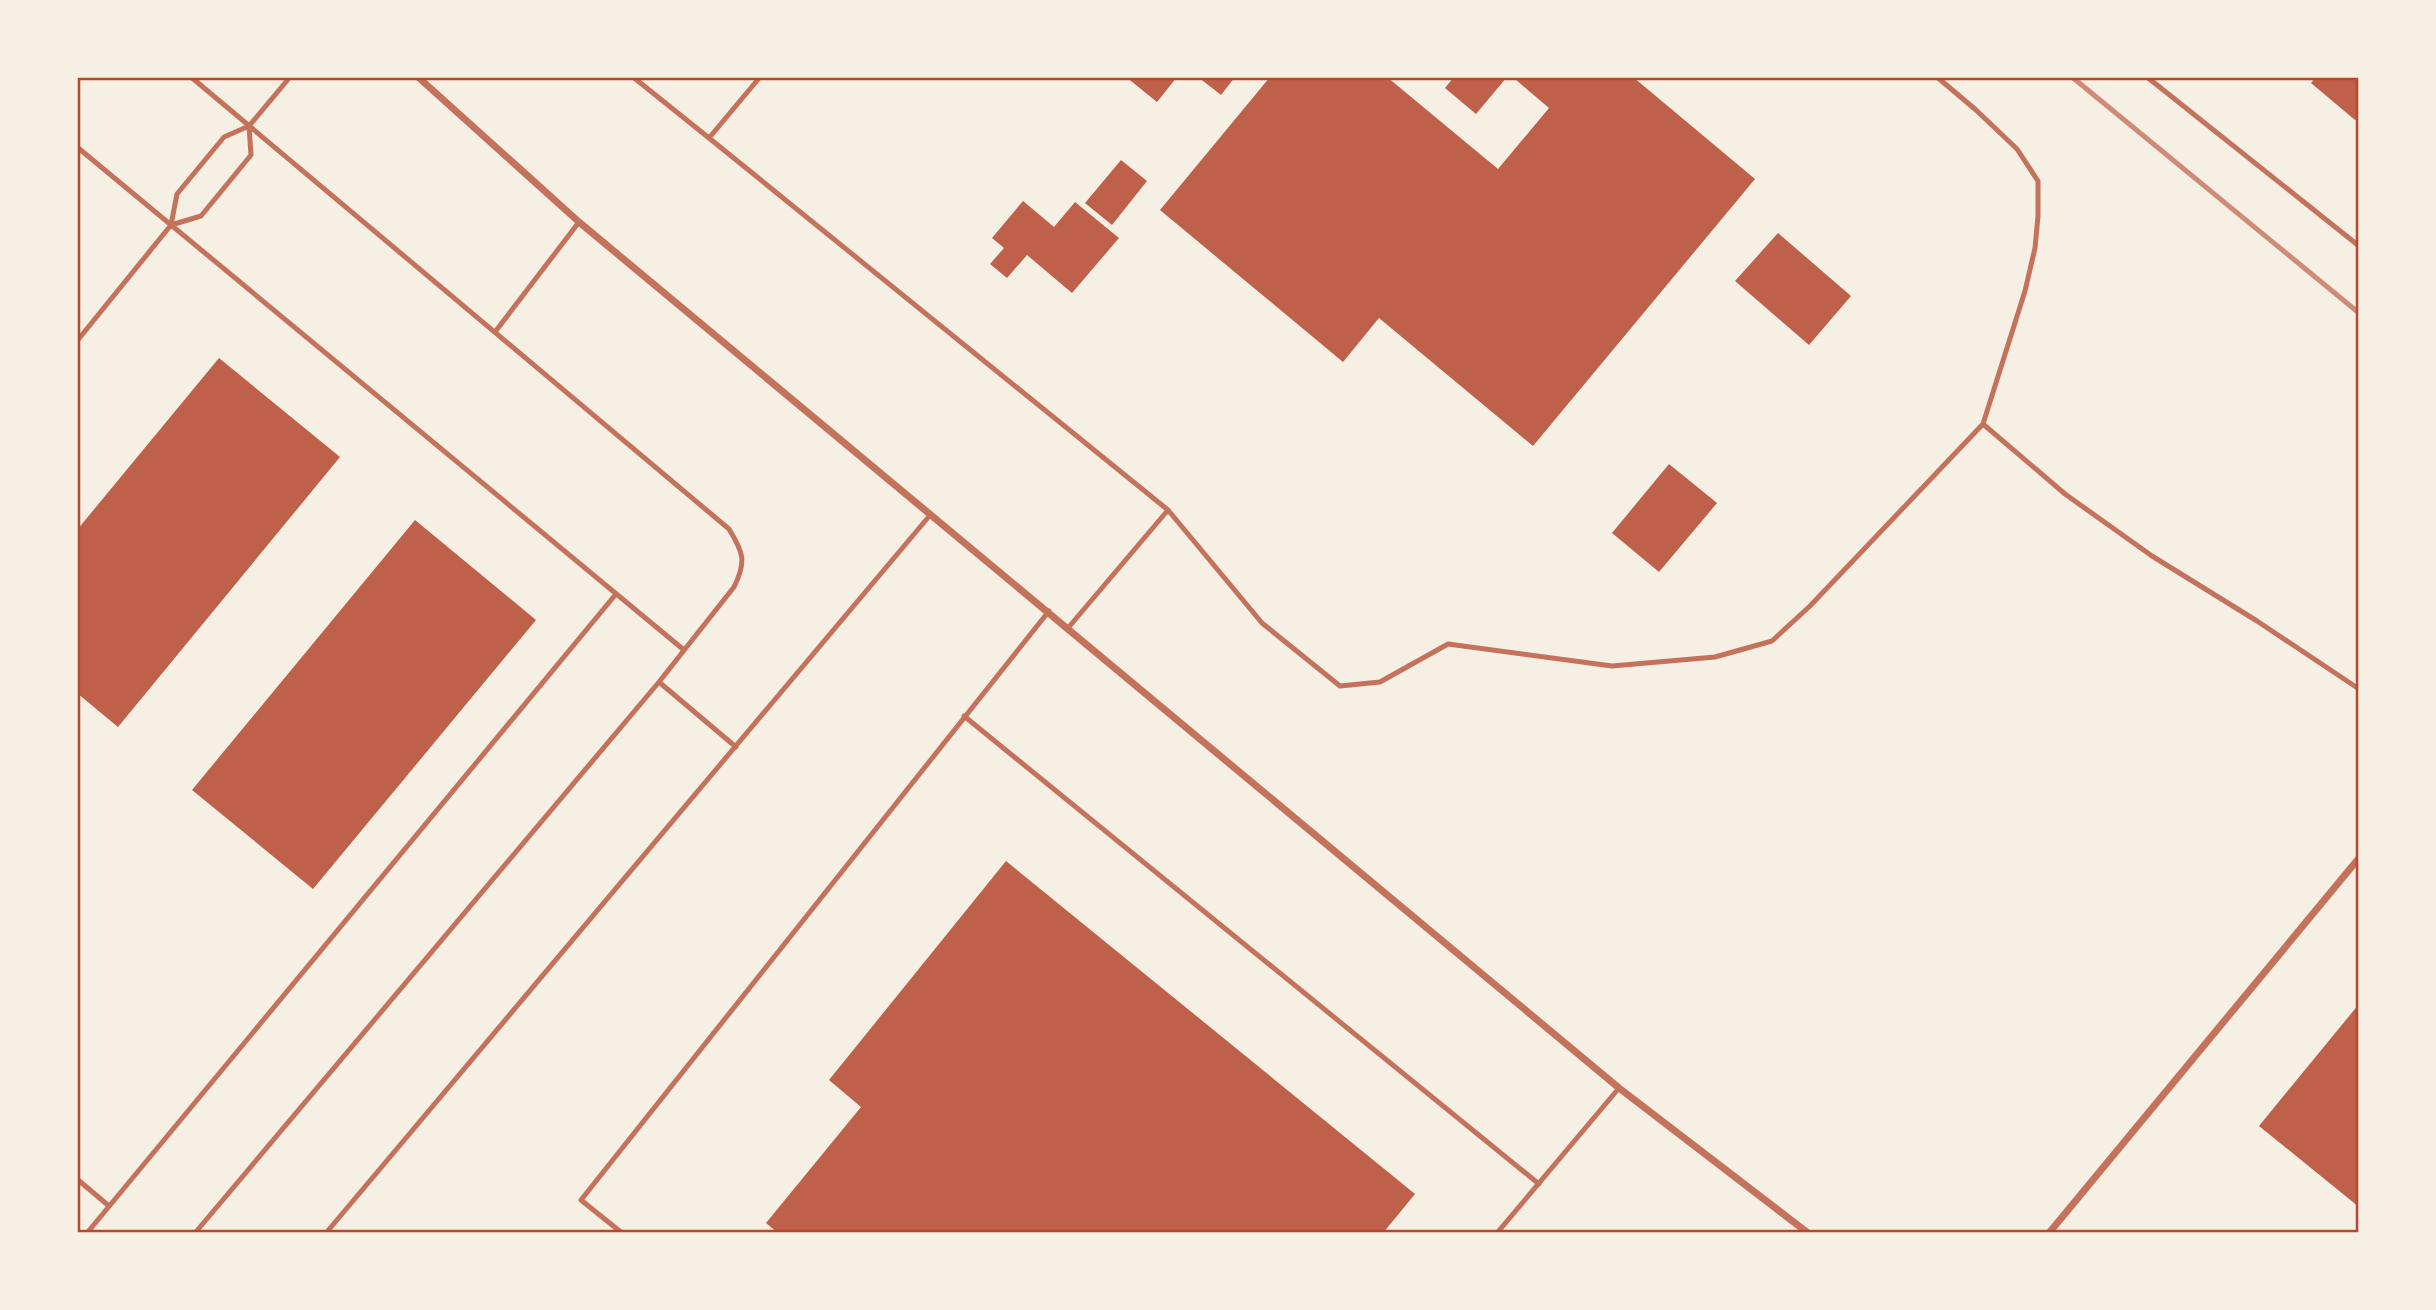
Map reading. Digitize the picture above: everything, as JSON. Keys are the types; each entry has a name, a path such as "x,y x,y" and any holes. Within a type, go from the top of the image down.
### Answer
{"street":[{"path":"418,77 579,222 1619,1087 1808,1233"},
{"path":"2049,1233 2359,858"}],"lane":[{"path":"191,77 729,529 742,550 742,572 734,587 659,682 195,1233"},
{"path":"77,341 171,225 177,194 224,137 249,126 290,77"},
{"path":"633,77 1168,510 1262,623 1340,686 1380,682 1448,644 1612,666 1715,657 1772,641 1810,606 1983,424 2025,291 2039,216 2038,181 2017,149 1937,77"},
{"path":"709,138 760,77"},
{"path":"2147,77 2359,246"},
{"path":"171,225 201,216 251,155 249,126"},
{"path":"77,147 684,650"},
{"path":"495,332 579,222"},
{"path":"1983,424 2066,494 2152,556 2359,689"},
{"path":"1068,628 1168,510"},
{"path":"326,1233 931,514"},
{"path":"87,1233 616,594"},
{"path":"622,1233 581,1200 1048,611"},
{"path":"659,682 736,747"},
{"path":"964,716 1539,1184"},
{"path":"1497,1233 1619,1087"},
{"path":"77,1179 109,1206"}],"building":[{"path":"1126,77 1177,77 1157,102"},
{"path":"1198,77 1235,77 1221,95"},
{"path":"1270,77 1387,77 1498,169 1549,108 1515,79 1516,77 1633,77 1755,179 1533,446 1379,318 1343,362 1160,210"},
{"path":"1454,77 1507,77 1476,114 1445,88"},
{"path":"2316,77 2359,77 2359,117 2355,120 2311,83"},
{"path":"1121,160 1147,181 1112,225 1085,203"},
{"path":"1023,201 1054,227 1075,202 1119,238 1072,293 1027,255 1007,278 990,264 1004,248 992,238"},
{"path":"1778,233 1851,296 1809,345 1735,281"},
{"path":"219,358 340,457 118,727 77,693 77,530"},
{"path":"1669,464 1717,503 1659,572 1612,533"},
{"path":"415,520 536,620 313,889 192,790"},
{"path":"1006,861 1415,1194 1383,1233 778,1233 766,1223 861,1107 829,1080"},
{"path":"2359,1004 2359,1207 2259,1126"}],"railway":[{"path":"2072,77 2359,313"}]}
